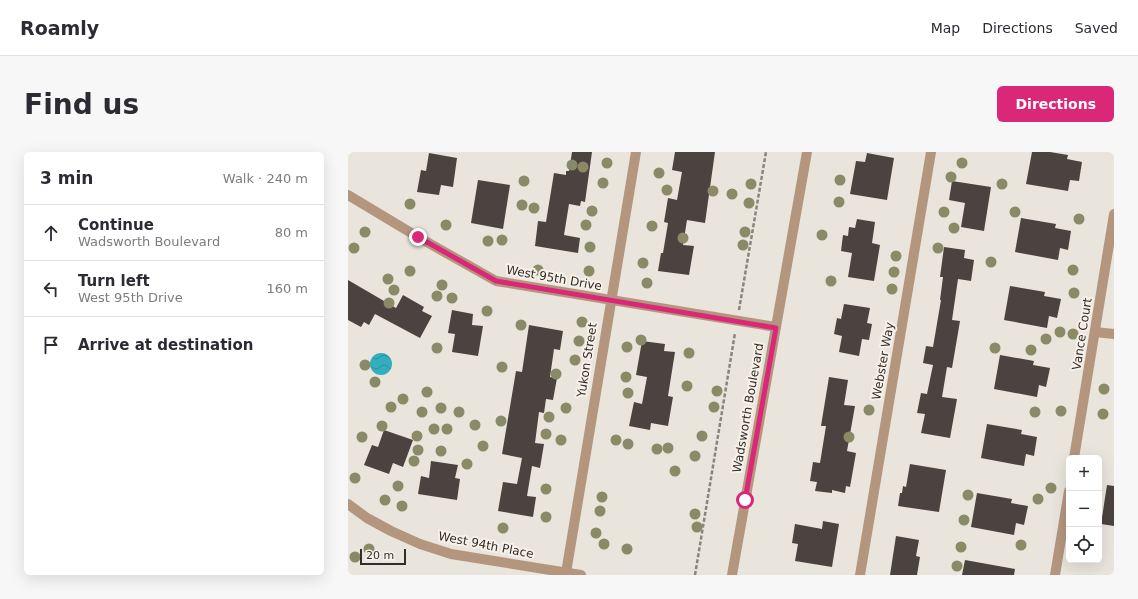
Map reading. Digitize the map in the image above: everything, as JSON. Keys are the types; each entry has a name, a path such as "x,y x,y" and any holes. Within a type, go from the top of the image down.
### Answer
{"street":[{"name":"Yukon Street","path":"566,573 610,301 636,152"},
{"name":"Wadsworth Boulevard","path":"732,575 807,152"},
{"name":"Webster Way","path":"860,575 931,152"},
{"name":"West 95th Drive","path":"348,195 496,281 776,328"},
{"name":"Vance Court","path":"1074,455 1114,214"},
{"path":"1095,332 1114,334"},
{"name":"West 94th Place","path":"348,504 367,518 391,532 420,544 451,554 581,575"},
{"path":"1055,575 1066,509"}],"path":[{"path":"695,575 766,152"}],"water":[{"path":"381,353 389,356 392,364 389,372 381,375 373,372 370,364 373,356"}],"building":[{"path":"572,152 592,152 585,202 581,201 580,206 569,204 564,235 580,238 578,253 535,246 538,221 546,222 554,173 566,175 566,171 569,171"},
{"path":"675,152 715,152 705,223 687,220 683,245 694,246 689,275 658,271 661,253 663,253 668,223 664,222 668,198 677,200 682,172 672,170"},
{"path":"1032,152 1050,152 1068,155 1067,159 1082,162 1079,181 1070,180 1068,191 1026,184"},
{"path":"429,153 457,158 453,187 441,185 439,195 417,192 421,170 426,171"},
{"path":"867,153 894,158 887,200 850,194 856,161 865,162"},
{"path":"478,180 510,185 503,229 471,223"},
{"path":"952,181 991,187 984,231 961,227 965,203 949,200"},
{"path":"1021,218 1056,224 1055,228 1071,231 1068,250 1060,248 1058,260 1015,252"},
{"path":"857,219 875,222 872,243 880,245 874,281 848,277 852,253 841,251 843,235 848,236 849,227 855,228"},
{"path":"944,247 965,250 964,258 974,260 971,281 958,279 952,320 960,321 952,368 947,367 942,397 957,399 950,438 921,433 925,414 917,413 921,393 927,394 933,365 923,363 926,346 933,347 941,300 943,277 940,277"},
{"path":"348,280 396,308 403,295 424,307 422,311 432,316 420,338 375,314 369,325 364,322 361,327 348,320"},
{"path":"1010,286 1045,292 1044,296 1061,299 1057,318 1049,316 1047,328 1004,320"},
{"path":"844,304 870,308 867,323 872,324 869,340 862,339 859,356 839,352 842,336 834,334 837,318 841,319"},
{"path":"452,310 473,314 472,325 483,326 478,356 452,352 455,334 448,333"},
{"path":"529,325 563,331 560,350 554,349 550,377 557,378 553,400 546,399 544,413 539,412 535,443 544,444 540,468 532,466 527,496 536,497 533,517 498,511 503,482 517,484 522,458 502,454 516,371 522,372"},
{"path":"642,341 665,344 664,351 675,352 668,396 673,397 668,426 651,423 650,430 629,426 634,402 642,404 647,377 636,375"},
{"path":"1000,355 1034,361 1033,365 1050,368 1046,387 1039,385 1037,397 994,389"},
{"path":"829,377 848,380 844,405 855,406 847,451 856,453 850,487 846,486 845,493 832,490 832,493 815,491 817,482 810,481 813,462 820,463 826,426 821,426"},
{"path":"987,424 1022,430 1021,434 1037,437 1034,456 1026,454 1024,466 981,458"},
{"path":"384,430 413,440 403,467 393,463 389,474 364,465 372,445 378,447"},
{"path":"431,461 458,465 455,478 460,479 457,500 418,494 421,476 429,478"},
{"path":"910,464 946,470 939,512 898,506 900,493 902,493 903,486 906,487"},
{"path":"1107,485 1114,486 1114,526 1102,524"},
{"path":"977,493 1012,499 1011,503 1028,506 1024,525 1016,523 1014,535 971,527"},
{"path":"823,521 839,524 832,567 795,561 798,544 792,543 795,524 822,529"},
{"path":"896,536 919,540 916,556 920,557 917,575 890,575"},
{"path":"965,560 1015,569 1014,575 962,575"}],"route":[{"path":"418,237 496,281 776,328 745,500"}]}
